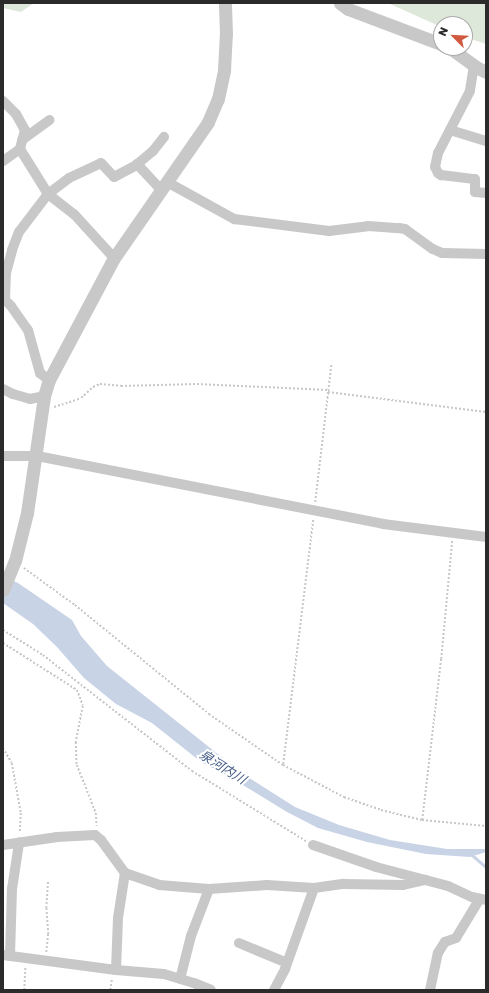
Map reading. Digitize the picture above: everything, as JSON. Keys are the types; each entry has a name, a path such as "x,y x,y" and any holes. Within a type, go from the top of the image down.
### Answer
{"street":[{"path":"3,590 14,563 27,513 37,456 43,402 50,380 114,258 208,122 218,99 224,70 226,34 225,3"},
{"path":"340,3 348,9 433,41"},
{"path":"461,56 486,72"},
{"path":"474,65 470,91 435,160 438,173 475,179 475,192 486,193"},
{"path":"3,101 16,114 25,130 21,144 48,194 74,214 114,258"},
{"path":"3,161 50,120"},
{"path":"450,130 486,141"},
{"path":"50,380 40,373 28,330 4,298 6,273 12,250 19,232 48,194 69,178 101,163 114,177 137,164 153,151 164,137"},
{"path":"137,164 164,186 234,219 329,231 368,226 399,228 405,229 433,249 442,253 486,254"},
{"path":"3,389 14,394 43,402"},
{"path":"3,456 37,456 384,524 486,537"},
{"path":"3,845 19,844 57,837 94,835 101,840 126,873 160,885 209,889 267,884 314,888 344,884 403,884 425,880"},
{"path":"19,844 12,889 6,955 114,970 164,974 184,983 211,990"},
{"path":"313,845 376,868 448,886 483,900 456,938 445,942 438,952 430,990"},
{"path":"114,970 119,911 126,873"},
{"path":"274,990 287,963 314,888"},
{"path":"184,983 191,936 209,889"},
{"path":"239,943 287,963"}],"path":[{"path":"283,765 331,365"},
{"path":"43,402 60,406 81,398 93,387 100,384 121,386 197,384 328,391 486,412"},
{"path":"422,820 441,659 453,533"},
{"path":"14,563 75,605 209,714 283,765 344,797 381,810 422,820 486,826"},
{"path":"3,630 55,664 192,771 313,845"},
{"path":"3,643 77,690 83,706 76,742 77,765 96,813 97,824 94,835"},
{"path":"3,748 12,764 21,813 19,844"},
{"path":"46,960 48,934 46,908 48,882"},
{"path":"24,990 26,958"},
{"path":"110,990 114,970"}],"green space":[{"path":"3,3 34,3 21,12 3,8"},
{"path":"388,3 486,3 486,44 473,40 473,16 433,16 433,23"}],"water":[{"name":"泉河内川","path":"3,576 18,583 72,620 81,636 107,666 243,774 295,807 339,825 390,840 447,849 486,849 486,852 470,857 426,854 367,842 318,828 287,812 228,776 201,762 152,723 116,704 84,678 57,647 33,624 3,603"}],"waterway":[{"path":"471,854 486,867"}]}
